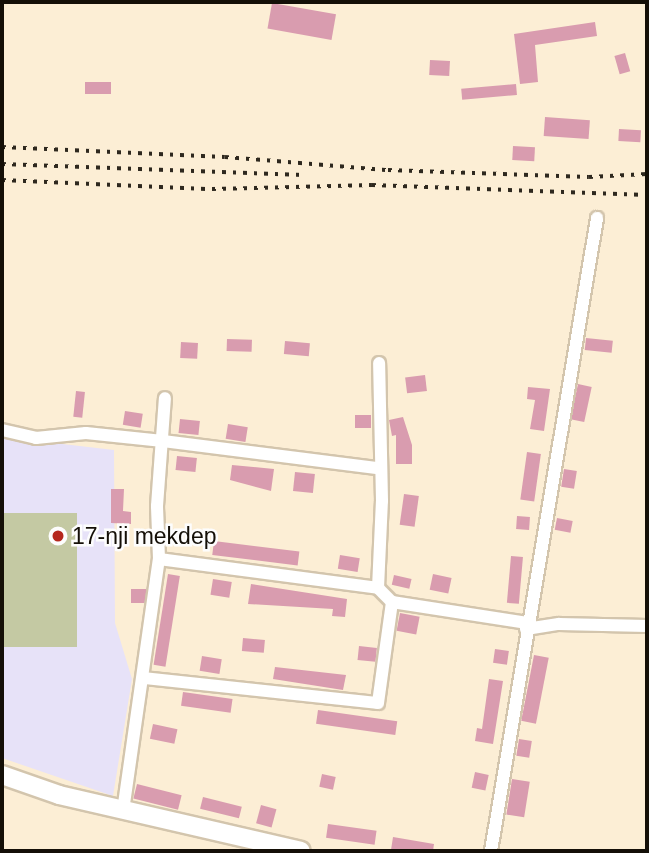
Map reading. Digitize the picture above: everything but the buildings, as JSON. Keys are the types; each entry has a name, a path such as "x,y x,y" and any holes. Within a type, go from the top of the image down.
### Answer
{"street":[{"path":"491,851 597,218"},
{"path":"378,589 382,501 378,468 379,363"},
{"path":"123,811 159,559 157,506 165,398"},
{"path":"2,430 36,438 86,433 378,468"},
{"path":"159,559 378,589 392,602 527,626 647,626"},
{"path":"144,678 378,703 392,602"},
{"path":"2,775 123,811 301,851"}],"shaded area":[{"name":"17-nji mekdep","path":"2,437 114,450 115,623 132,679 113,796 2,758"}],"green space":[{"path":"2,513 77,513 77,647 2,647"}],"railway":[{"path":"2,147 225,157 388,170 589,177 647,174"},
{"path":"2,164 304,175"},
{"path":"2,180 212,189 372,185 647,195"}],"place":[{"name":"17-nji mekdep","path":"58,536"}]}
